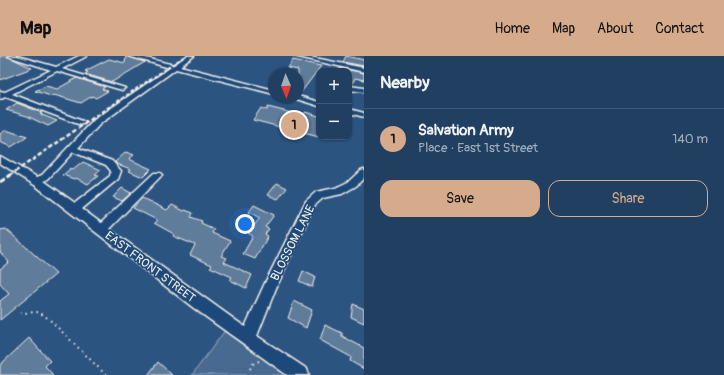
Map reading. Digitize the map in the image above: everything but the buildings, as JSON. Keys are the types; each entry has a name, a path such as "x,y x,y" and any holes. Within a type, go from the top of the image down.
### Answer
{"street":[{"path":"11,56 122,88"},
{"path":"2,94 59,69 84,56"},
{"path":"131,56 268,90"},
{"path":"38,180 45,177 97,122 191,56"},
{"path":"297,56 322,58 364,70"},
{"path":"352,88 364,90"},
{"path":"2,94 81,122"},
{"path":"304,100 316,103"},
{"path":"352,112 364,115"},
{"path":"73,149 109,163 116,171 115,177 75,209"},
{"name":"EAST FRONT STREET","path":"0,159 38,180 101,230 248,339 301,375"},
{"name":"BLOSSOM LANE","path":"248,339 270,287 310,204 320,195 338,191 352,184 364,172"},
{"path":"101,230 157,176"}],"path":[{"path":"20,313 39,312 106,375"}],"shaded area":[{"path":"229,325 302,375 192,375"}],"railway":[{"path":"108,108 185,56"},
{"path":"9,176 109,107"},
{"path":"0,182 11,175"}],"place":[{"name":"Salvation Army","path":"294,125"}]}
